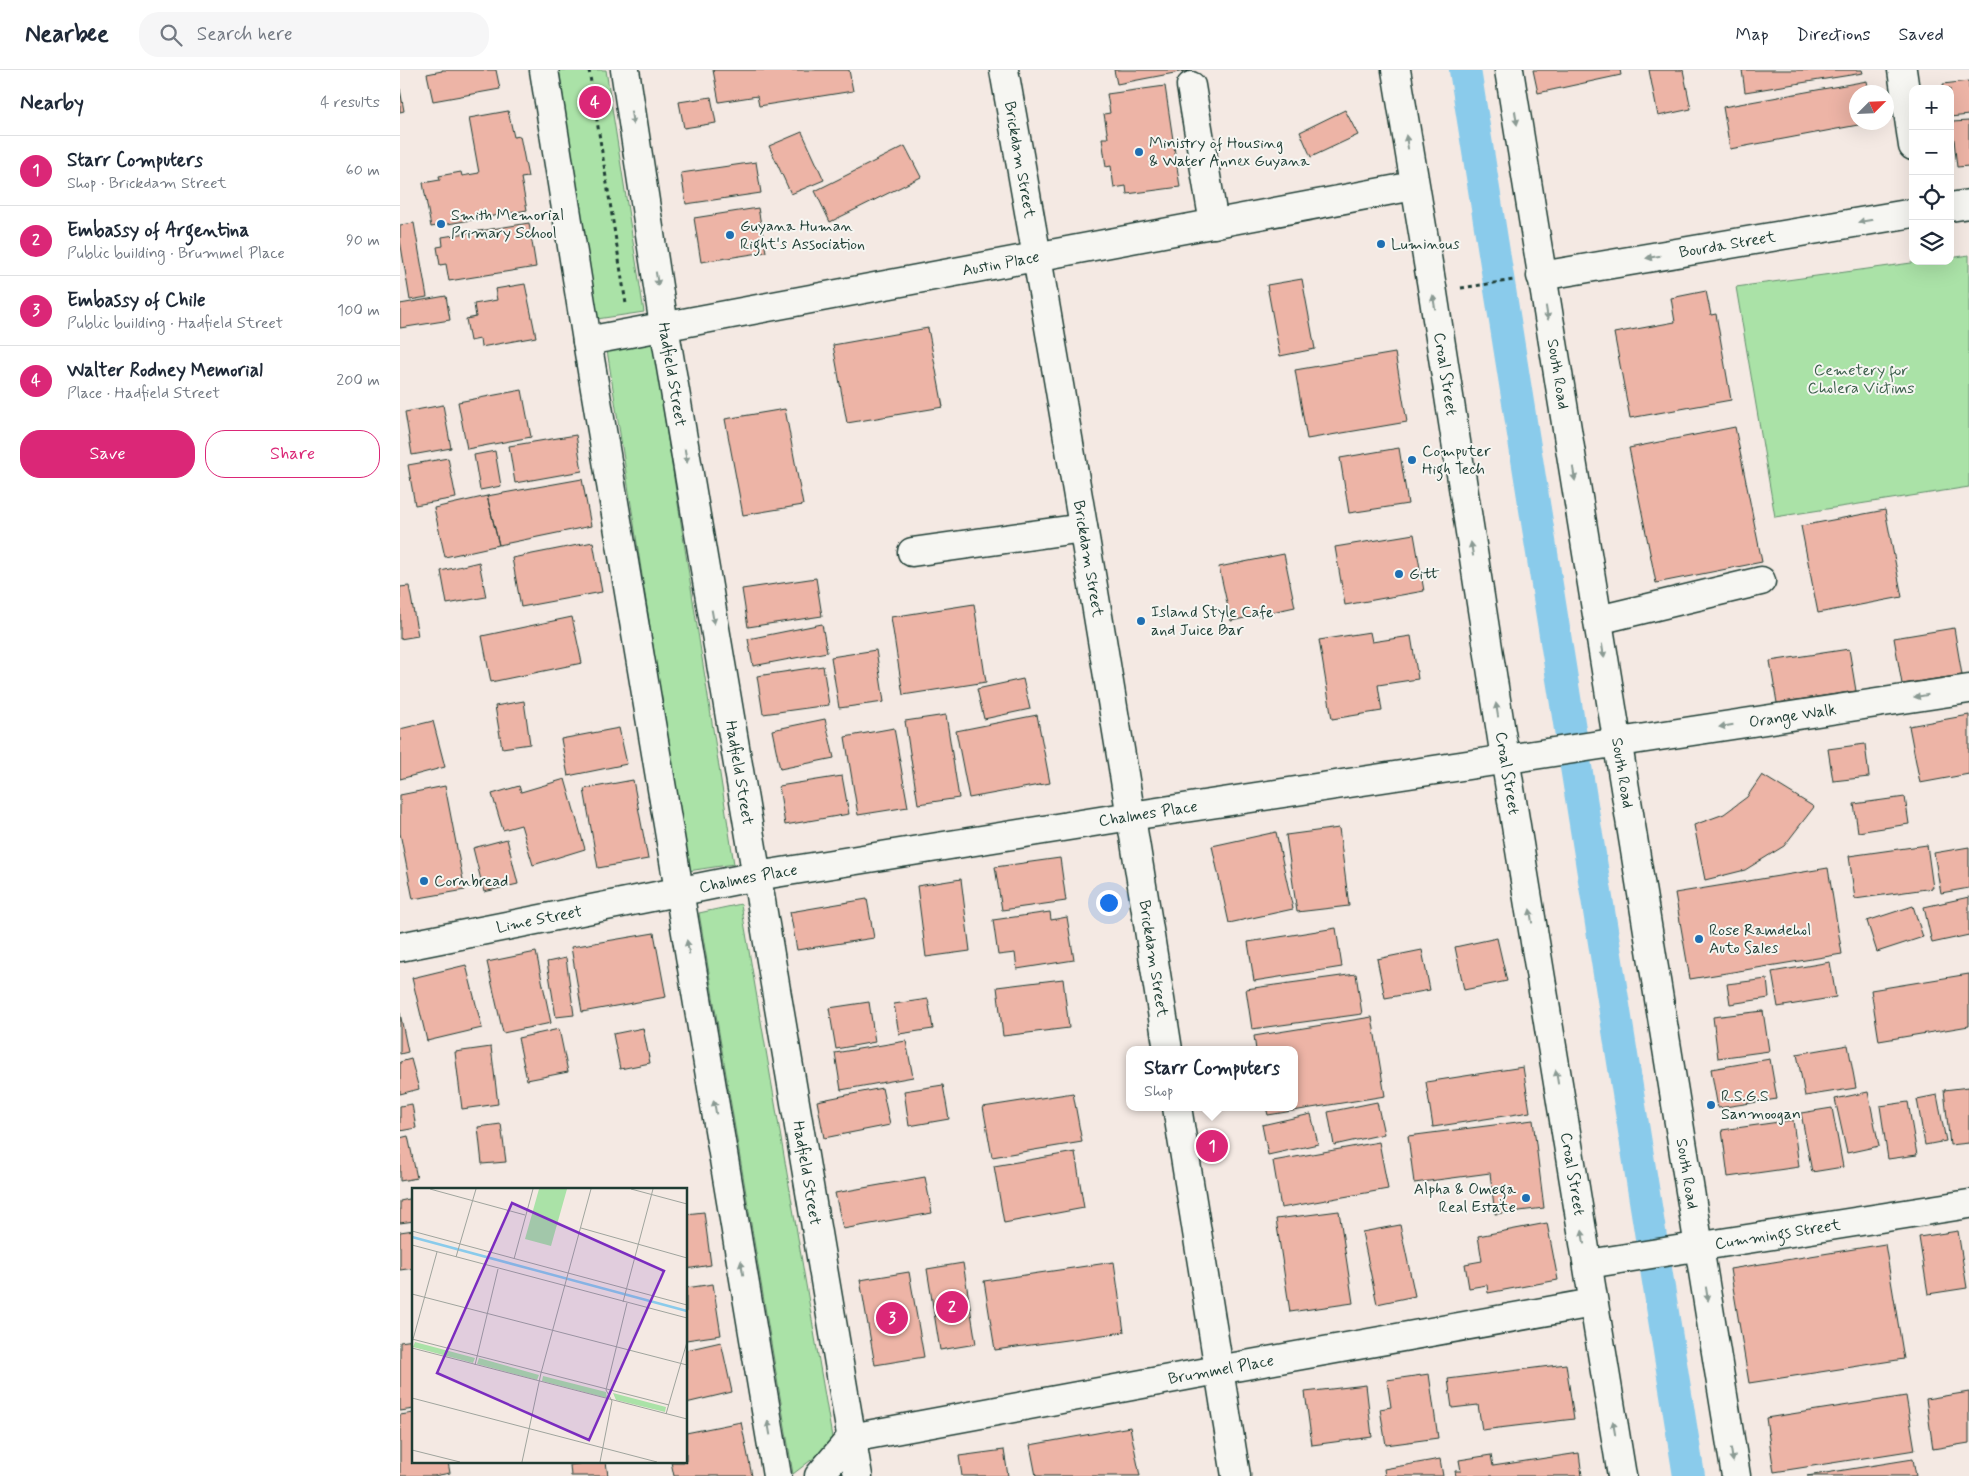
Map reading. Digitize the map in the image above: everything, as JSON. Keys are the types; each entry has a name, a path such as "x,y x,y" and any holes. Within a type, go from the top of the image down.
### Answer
{"street":[{"path":"544,70 587,341 777,1476"},
{"name":"Hadfield Street","path":"625,70 664,326 858,1476"},
{"name":"Brickdam Street","path":"1004,70 1132,816 1167,1046"},
{"name":"Croal Street","path":"1396,70 1433,293 1504,758 1622,1476"},
{"name":"South Road","path":"1509,70 1528,278 1598,620 1606,744 1693,1247 1736,1476"},
{"path":"1902,70 1911,130"},
{"path":"1190,86 1214,224"},
{"name":"Austin Place","path":"587,341 1414,186"},
{"path":"1954,206 1969,204"},
{"name":"Bourda Street","path":"1528,278 1909,214"},
{"path":"912,552 1083,528"},
{"path":"1598,620 1761,581"},
{"name":"Orange Walk","path":"1606,744 1969,689"},
{"name":"Chalmes Place","path":"678,890 1132,816 1606,744"},
{"name":"Lime Street","path":"400,947 678,890"},
{"path":"1178,1111 1236,1476"},
{"name":"Cummings Street","path":"1588,1264 1969,1204"},
{"name":"Brummel Place","path":"851,1438 1593,1303"},
{"path":"819,1476 851,1438"}],"path":[{"path":"589,70 630,333"},
{"path":"1480,285 1528,278"}],"green space":[{"path":"559,70 606,70 644,312 597,319"},
{"name":"Cemetery for Cholera Victims","path":"1969,255 1969,487 1775,517 1736,287 1909,263 1909,265 1954,265 1954,257"},
{"path":"653,343 734,864 688,871 607,350"},
{"path":"741,904 833,1443 793,1474 699,913"}],"building":[{"path":"442,70 496,70 500,89 433,101 427,74"},
{"path":"713,70 849,70 853,91 759,106 757,96 719,102"},
{"path":"1114,70 1190,70 1117,84"},
{"path":"1533,70 1620,70 1621,75 1538,93"},
{"path":"1649,70 1683,70 1691,109 1658,116"},
{"path":"1742,70 1862,70 1863,73 1745,92"},
{"path":"1867,81 1868,85 1849,85 1849,127 1730,149 1723,107"},
{"path":"1969,81 1969,115 1954,117 1954,85 1943,84"},
{"name":"Ministry of Housing & Water Annex Guyana","path":"1165,86 1180,187 1127,194 1126,186 1114,188 1111,166 1106,167 1102,138 1108,138 1104,114 1110,113 1107,94"},
{"path":"400,89 404,111 400,112"},
{"path":"711,97 716,123 684,128 679,102"},
{"path":"1345,110 1358,135 1311,157 1300,132"},
{"path":"508,111 514,137 520,136 528,177 521,178 527,210 431,227 423,183 440,180 439,176 461,172 462,176 479,173 469,118"},
{"path":"1969,121 1969,166 1957,167 1954,122"},
{"path":"802,132 824,180 791,194 769,146"},
{"path":"905,146 921,177 830,222 815,191"},
{"path":"756,162 761,193 686,204 681,173"},
{"name":"Guyana Human Right's Association","path":"758,208 766,252 701,262 694,218"},
{"path":"414,223 427,297 410,300 400,240 400,225"},
{"path":"529,223 536,267 449,281 446,264 440,265 437,247 443,246 442,237"},
{"path":"1302,279 1315,349 1280,356 1267,285"},
{"path":"525,284 536,337 481,347 480,339 470,341 466,319 476,317 474,304 497,300 495,289"},
{"path":"1706,291 1711,315 1716,314 1731,400 1630,418 1614,333 1675,322 1671,298"},
{"path":"446,296 450,320 400,328 400,304"},
{"path":"928,328 943,407 847,423 833,345"},
{"path":"1395,353 1407,422 1307,439 1295,370"},
{"path":"522,390 531,437 467,449 458,402"},
{"path":"443,405 451,448 412,455 405,412"},
{"path":"785,409 803,505 743,515 725,419"},
{"path":"1735,427 1762,562 1656,583 1629,448"},
{"path":"576,435 582,471 515,483 509,446"},
{"path":"1399,448 1408,504 1349,513 1340,458"},
{"path":"495,451 501,486 480,490 474,455"},
{"path":"448,458 456,498 415,505 408,465"},
{"path":"582,479 591,526 499,545 487,496"},
{"path":"487,496 499,545 445,557 434,508"},
{"path":"1885,510 1902,597 1818,613 1801,526"},
{"path":"1414,534 1424,591 1345,605 1335,547"},
{"path":"593,542 602,592 521,607 512,558"},
{"path":"1284,554 1295,607 1231,621 1219,567"},
{"path":"479,562 486,597 447,604 441,571"},
{"path":"816,578 822,616 748,627 742,589"},
{"path":"409,586 418,636 400,639 400,587"},
{"path":"974,604 986,682 903,695 891,617"},
{"path":"572,617 582,663 491,682 482,636"},
{"path":"822,624 827,652 753,666 748,639"},
{"path":"1954,628 1962,675 1902,684 1894,638"},
{"path":"1370,632 1372,642 1411,636 1418,679 1378,685 1382,711 1332,719 1319,640"},
{"path":"1849,649 1856,691 1777,703 1770,661"},
{"path":"876,650 884,702 839,708 831,657"},
{"path":"823,666 829,705 763,714 757,676"},
{"path":"1023,679 1030,709 984,719 977,689"},
{"path":"524,701 530,744 502,748 495,706"},
{"path":"946,715 959,798 918,804 905,721"},
{"path":"1037,715 1050,783 969,798 956,731"},
{"path":"1969,715 1969,774 1920,783 1909,726"},
{"path":"825,719 834,758 780,769 772,730"},
{"path":"433,721 445,767 400,779 400,729"},
{"path":"619,728 627,764 568,776 561,739"},
{"path":"894,728 908,807 858,815 845,737"},
{"path":"1865,744 1869,777 1833,781 1828,749"},
{"path":"1762,775 1814,807 1784,846 1745,870 1705,880 1694,825 1724,814 1747,797"},
{"path":"842,776 849,814 785,825 779,786"},
{"path":"565,779 585,849 533,865 521,825 503,830 492,794 519,786 521,792"},
{"path":"633,780 648,859 598,868 584,789"},
{"path":"445,786 465,890 413,899 400,833 400,795"},
{"path":"1905,797 1909,824 1858,832 1854,804"},
{"path":"1339,828 1349,906 1297,912 1286,835"},
{"path":"1276,832 1293,909 1229,923 1212,846"},
{"path":"507,839 518,884 484,892 473,848"},
{"path":"1927,845 1933,888 1855,899 1849,856"},
{"path":"1969,847 1969,888 1941,893 1934,853"},
{"path":"1060,858 1066,901 1002,910 995,867"},
{"path":"1828,868 1842,954 1690,979 1675,893"},
{"path":"961,879 970,951 926,957 917,886"},
{"path":"1969,897 1969,935 1932,943 1924,907"},
{"path":"867,899 874,938 797,950 790,912"},
{"path":"1913,906 1923,937 1877,952 1867,921"},
{"path":"1050,912 1051,920 1067,917 1074,960 1017,969 1015,953 998,955 993,920"},
{"path":"1336,928 1342,967 1254,981 1248,942"},
{"path":"654,933 666,997 582,1012 571,947"},
{"path":"1497,938 1507,981 1464,990 1455,947"},
{"path":"1422,950 1430,990 1385,998 1377,959"},
{"path":"536,952 551,1023 503,1033 487,962"},
{"path":"566,958 574,1015 556,1017 547,962"},
{"path":"1830,962 1836,997 1778,1007 1772,972"},
{"path":"466,965 482,1028 427,1041 412,978"},
{"path":"1356,974 1362,1014 1252,1029 1246,989"},
{"path":"1969,974 1969,1026 1879,1041 1871,990"},
{"path":"1063,979 1069,1028 1003,1036 997,987"},
{"path":"1767,979 1769,998 1730,1004 1727,984"},
{"path":"928,999 933,1029 899,1034 894,1004"},
{"path":"869,1002 875,1042 836,1049 829,1008"},
{"path":"1763,1011 1769,1051 1718,1058 1713,1017"},
{"path":"400,1013 408,1052 400,1054"},
{"path":"1372,1017 1385,1096 1298,1110 1298,1046 1255,1046 1254,1036"},
{"path":"643,1028 650,1063 620,1069 613,1034"},
{"path":"559,1029 568,1072 527,1080 518,1038"},
{"path":"906,1041 913,1077 841,1090 835,1053"},
{"path":"1848,1045 1856,1088 1805,1096 1797,1054"},
{"path":"491,1047 498,1104 462,1109 455,1052"},
{"path":"411,1059 419,1089 400,1094 400,1062"},
{"path":"1770,1059 1777,1099 1718,1108 1711,1069"},
{"path":"1523,1067 1530,1112 1433,1127 1426,1082"},
{"path":"943,1085 949,1119 909,1126 904,1091"},
{"path":"1969,1087 1969,1143 1950,1145 1944,1090"},
{"path":"882,1088 890,1125 824,1138 817,1101"},
{"path":"1868,1092 1879,1146 1847,1153 1835,1099"},
{"path":"1073,1093 1082,1142 992,1157 983,1107"},
{"path":"1937,1095 1946,1141 1925,1145 1917,1099"},
{"path":"1377,1102 1384,1134 1334,1145 1328,1112"},
{"path":"1908,1102 1917,1155 1888,1159 1880,1106"},
{"path":"412,1104 416,1128 400,1131 400,1106"},
{"path":"1832,1108 1843,1167 1812,1172 1801,1113"},
{"path":"1267,1111 1293,1111 1268,1115"},
{"path":"1311,1114 1318,1144 1268,1155 1262,1125"},
{"path":"1533,1120 1544,1208 1495,1214 1490,1173 1414,1183 1408,1136"},
{"path":"1793,1120 1799,1167 1728,1177 1722,1130"},
{"path":"501,1124 506,1162 482,1164 478,1127"},
{"path":"408,1136 417,1178 400,1181 400,1138"},
{"path":"1379,1142 1388,1189 1281,1208 1273,1161"},
{"path":"1075,1152 1084,1208 1004,1223 994,1166"},
{"path":"925,1177 932,1213 843,1229 835,1193"},
{"path":"412,1198 412,1221 400,1223 400,1201"},
{"path":"1339,1211 1353,1303 1290,1312 1276,1219"},
{"path":"704,1212 711,1265 688,1269 688,1214"},
{"path":"1547,1223 1558,1280 1488,1293 1487,1285 1469,1288 1465,1264 1482,1261 1478,1236"},
{"path":"1400,1225 1415,1296 1377,1304 1362,1232"},
{"path":"412,1230 412,1268 400,1270 400,1232"},
{"path":"1958,1231 1967,1288 1928,1294 1919,1237"},
{"path":"1885,1244 1904,1359 1749,1383 1730,1269"},
{"path":"1114,1262 1124,1332 995,1350 984,1281"},
{"path":"963,1263 976,1344 940,1350 927,1269"},
{"path":"909,1272 924,1357 875,1365 860,1280"},
{"path":"713,1284 721,1335 688,1340 688,1288"},
{"path":"412,1340 412,1409 400,1411 400,1342"},
{"path":"721,1342 732,1392 688,1403 688,1350"},
{"path":"1566,1364 1574,1419 1482,1430 1478,1405 1452,1408 1448,1379"},
{"path":"1429,1374 1438,1438 1386,1445 1380,1409 1391,1407 1387,1380"},
{"path":"1366,1385 1372,1437 1312,1445 1305,1392"},
{"path":"1969,1392 1969,1443 1933,1449 1926,1399"},
{"path":"1906,1396 1915,1450 1774,1472 1766,1418"},
{"path":"412,1413 412,1464 448,1464 450,1473 434,1476 400,1476 400,1415"},
{"path":"741,1422 752,1476 674,1476 671,1464 688,1464 688,1433"},
{"path":"1130,1427 1140,1476 1036,1476 1030,1445"},
{"path":"1004,1450 1008,1476 962,1476 959,1456"},
{"path":"1579,1453 1582,1476 1456,1476 1455,1471 1461,1471 1459,1460 1491,1455 1493,1466"},
{"path":"1440,1459 1443,1476 1385,1476 1384,1469"},
{"path":"1913,1459 1916,1476 1807,1476"},
{"path":"606,1464 608,1476 571,1476 570,1465"}],"waterway":[{"path":"1465,70 1689,1476"}],"place":[{"name":"Walter Rodney Memorial","path":"595,102"},
{"name":"Ministry of Housing & Water Annex Guyana","path":"1139,152"},
{"name":"Smith Memorial Primary School","path":"441,224"},
{"name":"Guyana Human Right's Association","path":"730,235"},
{"name":"Luminous","path":"1381,244"},
{"name":"Computer High Tech","path":"1412,460"},
{"name":"Gitt","path":"1399,574"},
{"name":"Island Style Cafe and Juice Bar","path":"1141,621"},
{"name":"Cornbread","path":"424,881"},
{"name":"Rose Ramdehol Auto Sales","path":"1699,939"},
{"name":"R.S.G.S Sanmoogan","path":"1711,1105"},
{"name":"Starr Computers","path":"1212,1146"},
{"name":"Alpha & Omega Real Estate","path":"1526,1198"},
{"name":"Embassy of Argentina","path":"952,1307"},
{"name":"Embassy of Chile","path":"892,1318"}]}
